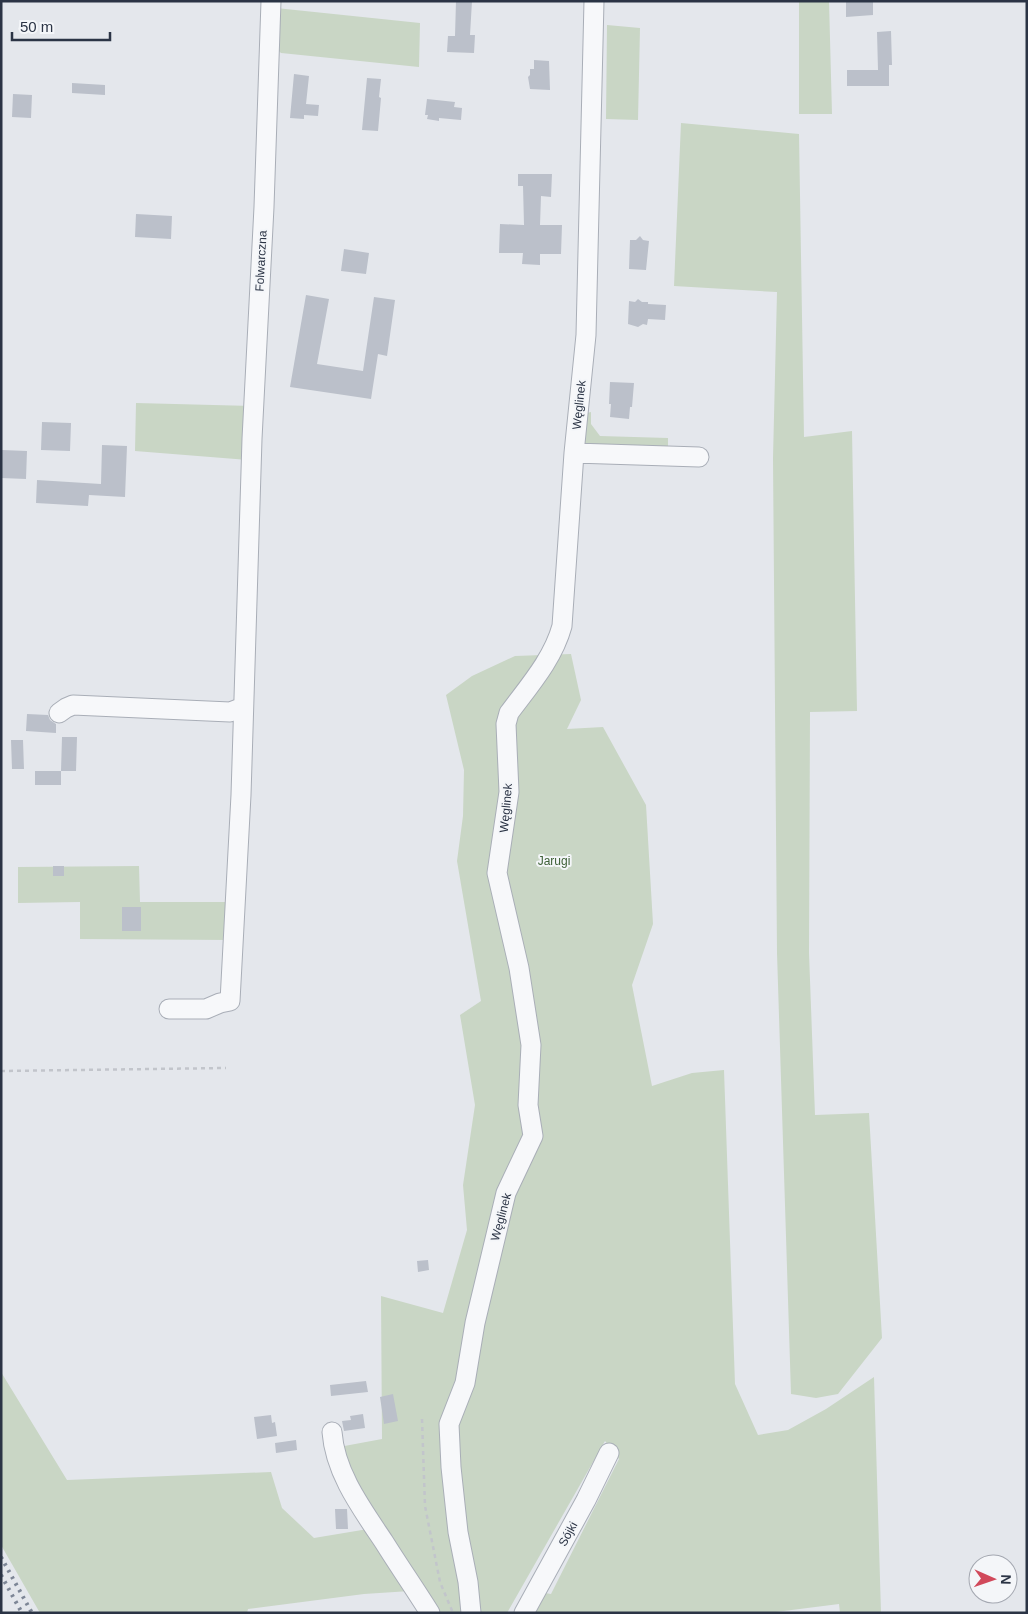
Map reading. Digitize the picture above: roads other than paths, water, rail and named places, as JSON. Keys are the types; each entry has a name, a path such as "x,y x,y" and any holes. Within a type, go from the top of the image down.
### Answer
{"street":[{"name":"Folwarczna","path":"169,1009 206,1009 230,1001 241,795 252,439 271,1"},
{"name":"Węglinek","path":"471,1613 468,1582 458,1532 451,1467 449,1424 465,1383 475,1323 506,1193 534,1136 528,1105 530,1045 519,968 497,873 509,792 506,724 509,713 558,642 562,626 574,453 586,335 594,1"},
{"path":"574,453 699,457"},
{"path":"59,713 73,705 230,712 243,707"},
{"path":"332,1432 333,1448 346,1480 359,1504 430,1613"},
{"name":"Sójki","path":"524,1613 586,1500 609,1453"}],"railway":[{"path":"1,1557 32,1613"},
{"path":"1,1575 22,1613"}],"park label":[{"name":"Jarugi","path":"554,861"}]}
